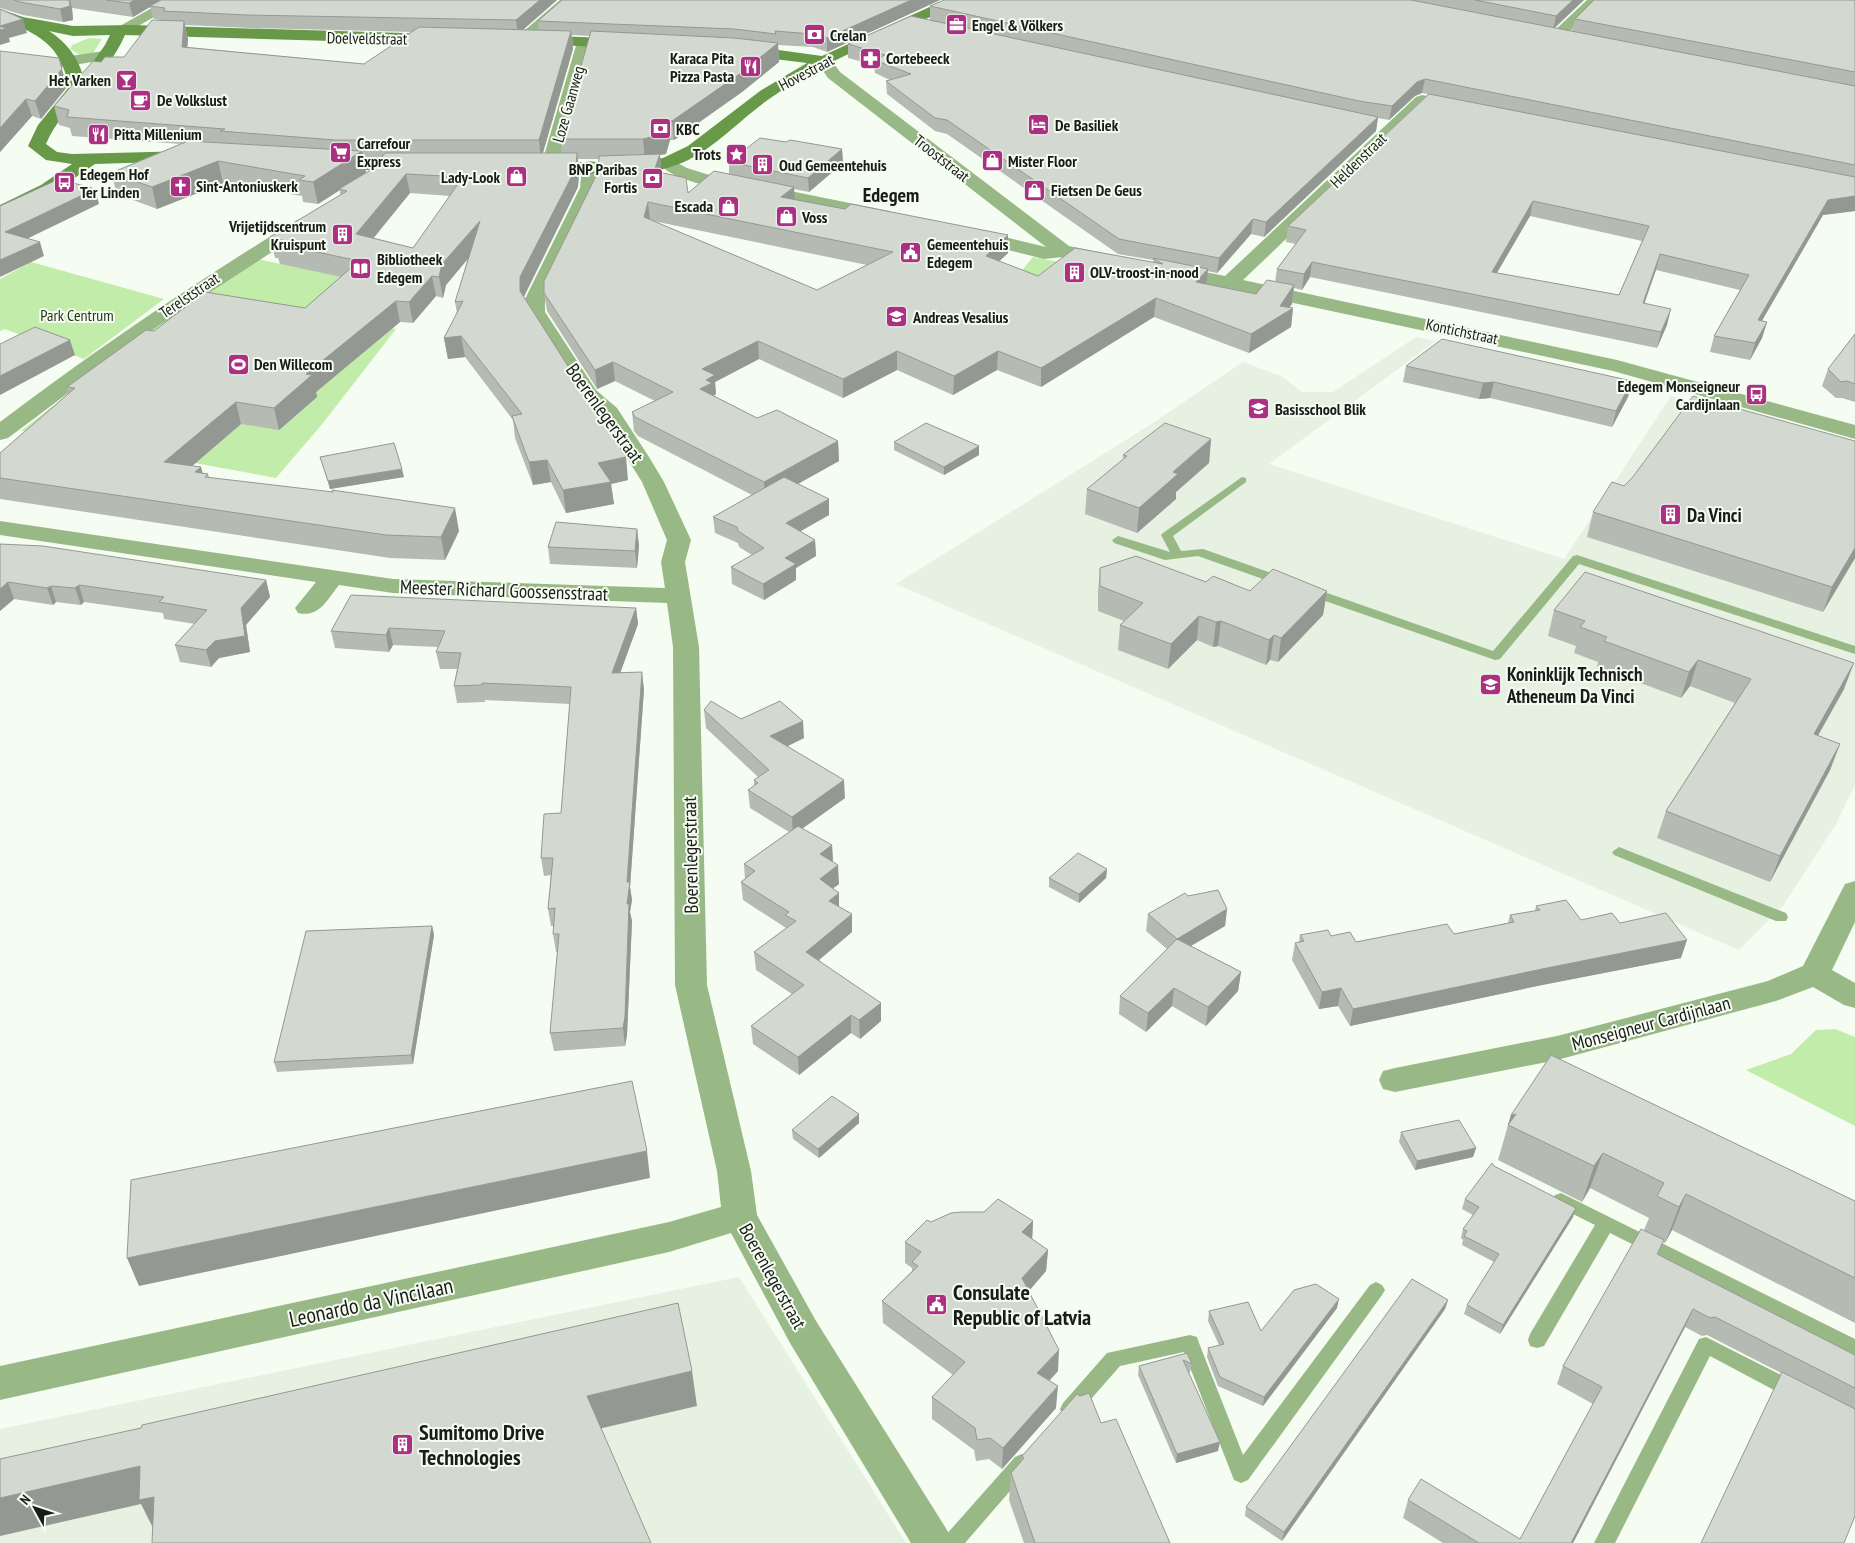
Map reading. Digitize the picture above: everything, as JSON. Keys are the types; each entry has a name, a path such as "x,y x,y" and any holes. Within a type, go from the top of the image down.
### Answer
{"street":[{"path":"6,61 59,46 86,34 119,30 178,0"},
{"path":"569,0 517,40 635,44"},
{"name":"Hovestraat","path":"520,166 645,166 668,163 686,155 766,94 824,61 956,0"},
{"path":"1577,39 1553,35 1595,0"},
{"path":"0,13 49,37 59,46 71,62 77,88"},
{"path":"18,21 73,32 119,30"},
{"path":"909,22 937,28"},
{"path":"44,167 36,146 46,125 77,88 88,80 113,46 119,30"},
{"name":"Doelveldstraat","path":"119,30 452,40"},
{"name":"Loze Gaanweg","path":"550,166 585,42"},
{"path":"725,48 824,61"},
{"path":"6,61 50,64 104,56"},
{"name":"Trooststraat","path":"824,61 834,75 1017,217 1063,250"},
{"name":"Heldenstraat","path":"1230,282 1383,125 1422,100 1480,112"},
{"path":"43,133 72,150 92,158"},
{"path":"2,207 44,167 72,150"},
{"path":"44,167 72,159 204,156"},
{"path":"2,207 47,189 92,158"},
{"path":"668,163 681,172 702,179 906,219"},
{"path":"314,164 382,167 432,166"},
{"name":"Boerenlegerstraat","path":"591,166 588,188 535,298 535,312 588,394 609,412 652,482 679,540 673,562 686,647 691,985 734,1171 740,1216 803,1332 933,1543"},
{"path":"371,182 382,167"},
{"name":"Terelststraat","path":"0,433 132,333 218,275 315,217"},
{"path":"952,230 1044,253 1063,250 1122,262"},
{"name":"Kontichstraat","path":"1152,267 1230,282 1617,366 1855,432"},
{"name":"Meester Richard Goossensstraat","path":"0,528 392,586 677,596"},
{"path":"307,608 332,578"},
{"path":"1855,891 1815,974 1855,997"},
{"name":"Monseigneur Cardijnlaan","path":"1394,1080 1556,1048 1770,992 1815,974"},
{"path":"1556,1048 1580,1071"},
{"name":"Leonardo da Vincilaan","path":"0,1383 669,1237 740,1216"}],"lane":[{"path":"1177,554 1167,535 1242,480"},
{"path":"1118,540 1165,556 1199,552 1495,656 1577,559 1855,650"},
{"path":"1618,852 1781,917"},
{"path":"1548,1194 1855,1348"},
{"path":"1537,1340 1606,1223"},
{"path":"1055,1425 1114,1359 1190,1343 1241,1474 1376,1290"},
{"path":"1604,1543 1706,1345 1811,1400"},
{"path":"952,1543 1036,1447"}],"shaded area":[{"name":"Koninklijk Technisch Atheneum Da Vinci","path":"1416,337 1436,341 1269,464 1564,559 1671,396 1855,449 1855,785 1836,824 1783,906 1739,950 896,584 1150,425 1243,362 1281,376 1302,392 1333,392"},
{"path":"739,1277 906,1543 0,1543 0,1429"}],"green space":[{"path":"89,38 102,39 93,53 80,55 70,49 72,45"},
{"path":"1033,257 1070,264 1063,276 1015,279"},
{"path":"257,259 357,280 322,318 396,329 323,423 276,478 21,431 180,307"},
{"name":"Park Centrum","path":"31,262 164,299 84,359 5,329 0,331 0,279"},
{"path":"1835,1029 1855,1037 1855,1126 1746,1070 1791,1054 1816,1030"}],"building":[{"path":"14,0 69,0 70,6 60,9"},
{"path":"106,0 135,0 129,3"},
{"path":"161,0 540,0 516,20 246,15 163,11 165,8 150,6"},
{"path":"562,0 911,0 827,38 812,34 775,31 776,34 734,29 538,21"},
{"path":"944,0 1411,0 1855,86 1855,165 1425,79 1417,82 1392,106 1359,101 930,6"},
{"path":"1475,0 1573,0 1556,16"},
{"path":"1594,0 1855,0 1855,72 1575,19"},
{"path":"0,9 23,19 0,26"},
{"path":"911,16 1378,117 1266,222 1253,219 1219,258 1119,239 947,120 935,118 886,81 911,74 874,60 885,55 848,44"},
{"path":"152,20 184,21 182,47 364,64 419,27 571,31 539,140 335,140 220,131 225,129 67,117 69,110 54,106 93,61 101,62 105,57 124,57"},
{"path":"591,31 734,38 778,43 741,73 672,121 668,120 664,134 643,139 560,139"},
{"path":"0,51 59,58 62,69 35,101 26,99 0,128"},
{"path":"1429,94 1855,177 1855,196 1828,200 1758,320 1767,322 1755,343 1714,336 1749,275 1660,254 1643,303 1671,309 1661,332 1312,262 1304,274 1277,269 1306,230 1288,226","holes":["1533,201 1649,226 1619,295 1492,272"]},
{"path":"760,138 786,142 790,140 842,149 808,178 729,162"},
{"path":"188,141 362,151 313,182 299,180 305,176 218,161 152,187 111,173"},
{"path":"385,153 577,153 576,168 520,277 520,291 626,457 598,463 611,482 563,490 547,460 529,462 512,416 522,414 461,336 444,338 463,301 455,302 480,221 442,264 439,277 432,276 409,302 396,301 306,374 312,375 274,408 236,402 164,462 201,467 195,472 208,474 205,477 333,492 332,490 455,508 441,537 386,535 0,478 0,453 75,388 67,387 146,330 154,331 205,292 305,308 359,261 275,243 282,240 270,237 347,191 339,189 374,168","holes":["406,174 463,177 413,248 356,234"]},
{"path":"660,154 654,171 686,178 688,193 714,171 794,187 781,197 845,209 851,204 1008,235 986,256 1038,276 1075,248 1163,264 1153,258 1208,269 1196,282 1256,294 1267,280 1294,285 1280,306 1293,308 1251,334 1156,298 1041,368 998,351 954,376 897,351 843,379 758,341 702,369 715,375 706,380 712,383 700,389 757,418 777,410 838,441 764,482 635,417 632,412 673,392 613,362 595,370 544,293 544,281 598,172 599,156","holes":["648,202 893,252 817,290 644,217"]},
{"path":"59,179 95,189 5,232 40,242 0,260 0,206"},
{"path":"35,327 70,340 0,376 0,344"},
{"path":"1855,334 1855,384 1847,381 1841,382 1828,369"},
{"path":"1442,339 1632,381 1616,411 1494,382 1483,383 1406,366"},
{"name":"Da Vinci","path":"1693,396 1855,441 1855,548 1832,587 1593,512 1612,482 1624,486 1632,478"},
{"path":"926,423 979,446 944,467 894,442"},
{"path":"1165,423 1211,439 1173,472 1178,474 1139,508 1087,489 1127,456 1123,455"},
{"path":"394,443 402,469 328,481 320,457"},
{"path":"784,477 829,499 786,523 815,540 785,558 796,564 763,584 731,567 764,548 738,531 737,527 713,517"},
{"path":"556,522 637,529 635,551 548,547"},
{"path":"0,544 43,546 266,580 241,608 245,636 215,641 206,650 175,645 207,610 159,602 164,597 79,585 75,588 51,586 47,588 8,582 0,589"},
{"path":"1136,556 1206,582 1213,576 1250,591 1273,569 1327,591 1281,638 1274,635 1269,640 1221,621 1216,622 1199,616 1171,644 1120,625 1143,603 1100,586 1100,568"},
{"path":"1585,572 1854,663 1814,734 1840,744 1780,856 1666,811 1751,679 1698,660 1689,672 1604,641 1607,637 1580,627 1585,621 1554,610"},
{"path":"351,595 636,608 612,673 642,672 627,882 630,882 627,904 629,904 623,1028 550,1033 559,934 553,934 555,908 548,909 553,858 541,858 544,814 561,813 571,687 482,683 482,685 454,686 461,653 436,652 445,631 389,628 386,635 331,631"},
{"path":"711,701 741,719 780,701 803,721 770,736 844,780 792,817 748,790 758,783 754,780 769,770 704,710"},
{"path":"798,826 832,845 820,854 838,865 820,879 839,893 829,901 852,914 806,952 881,1003 859,1020 851,1015 798,1057 751,1026 804,985 754,952 796,921 785,915 789,912 741,882 755,871 744,864"},
{"path":"1078,853 1107,869 1079,894 1049,878"},
{"path":"1218,890 1227,909 1177,939 1148,914 1185,893 1188,896"},
{"path":"1566,900 1581,920 1612,913 1620,923 1666,913 1687,940 1353,1009 1341,988 1322,992 1295,943 1304,941 1300,935 1328,930 1331,936 1350,932 1356,942 1447,924 1454,934 1514,922 1510,915 1540,910 1536,906"},
{"path":"432,926 411,1055 274,1062 306,931"},
{"path":"1177,939 1241,972 1208,1007 1174,988 1148,1013 1120,996"},
{"path":"1551,1055 1855,1201 1855,1278 1686,1194 1679,1207 1657,1196 1664,1183 1603,1153 1594,1166 1508,1125 1516,1114 1511,1115"},
{"path":"632,1081 647,1151 127,1258 131,1180"},
{"path":"832,1096 859,1114 818,1149 792,1130"},
{"path":"1459,1120 1476,1148 1417,1161 1401,1132"},
{"path":"1492,1163 1494,1166 1576,1208 1503,1325 1467,1305 1499,1254 1464,1236 1467,1231 1463,1229 1479,1207 1465,1199"},
{"path":"998,1199 1033,1221 1022,1232 1048,1250 1022,1278 1059,1350 1037,1373 1058,1386 1003,1448 990,1438 977,1440 975,1428 932,1397 965,1362 882,1301 918,1266 912,1262 921,1252 905,1242 927,1220 931,1222 951,1213 984,1212"},
{"path":"1641,1229 1664,1240 1657,1254 1855,1355 1855,1388 1715,1317 1710,1318 1693,1309 1571,1543 1479,1543 1408,1500 1421,1479 1520,1539 1602,1387 1563,1366"},
{"path":"1412,1279 1448,1300 1284,1532 1246,1507"},
{"path":"1316,1284 1339,1299 1264,1397 1220,1377 1208,1348 1224,1344 1209,1311 1248,1302 1261,1331 1294,1290"},
{"name":"Sumitomo Drive Technologies","path":"678,1303 692,1371 587,1396 651,1543 152,1543 154,1497 139,1500 140,1466 0,1498 0,1459"},
{"path":"1187,1353 1192,1364 1183,1360 1220,1442 1177,1454 1139,1366"},
{"path":"1782,1372 1855,1409 1855,1516 1844,1543 1701,1543"},
{"path":"1089,1393 1101,1423 1116,1419 1170,1543 1035,1543 1011,1473 1024,1458 1022,1456 1077,1394 1080,1396"}],"place":[{"name":"Engel & Völkers","path":"956,25"},
{"name":"Crelan","path":"814,35"},
{"name":"Cortebeeck","path":"870,58"},
{"name":"Karaca Pita Pizza Pasta","path":"750,67"},
{"name":"Het Varken","path":"127,80"},
{"name":"De Volkslust","path":"141,100"},
{"name":"De Basiliek","path":"1039,125"},
{"name":"KBC","path":"660,129"},
{"name":"Pitta Millenium","path":"98,134"},
{"name":"Carrefour Express","path":"341,152"},
{"name":"Trots","path":"737,154"},
{"name":"Mister Floor","path":"992,161"},
{"name":"Oud Gemeentehuis","path":"763,165"},
{"name":"Lady-Look","path":"516,177"},
{"name":"BNP Paribas Fortis","path":"653,178"},
{"name":"Edegem Hof Ter Linden","path":"64,183"},
{"name":"Sint-Antoniuskerk","path":"180,186"},
{"name":"Fietsen De Geus","path":"1035,190"},
{"name":"Escada","path":"729,206"},
{"name":"Voss","path":"786,217"},
{"name":"Vrijetijdscentrum Kruispunt","path":"342,235"},
{"name":"Gemeentehuis Edegem","path":"911,253"},
{"name":"Bibliotheek Edegem","path":"361,268"},
{"name":"OLV-troost-in-nood","path":"1074,272"},
{"name":"Andreas Vesalius","path":"897,317"},
{"name":"Den Willecom","path":"238,364"},
{"name":"Edegem Monseigneur Cardijnlaan","path":"1756,395"},
{"name":"Basisschool Blik","path":"1259,409"},
{"name":"Da Vinci","path":"1671,515"},
{"name":"Koninklijk Technisch Atheneum Da Vinci","path":"1491,685"},
{"name":"Consulate Republic of Latvia","path":"937,1305"},
{"name":"Sumitomo Drive Technologies","path":"403,1445"}],"district":[{"name":"Edegem","path":"891,195"}]}
